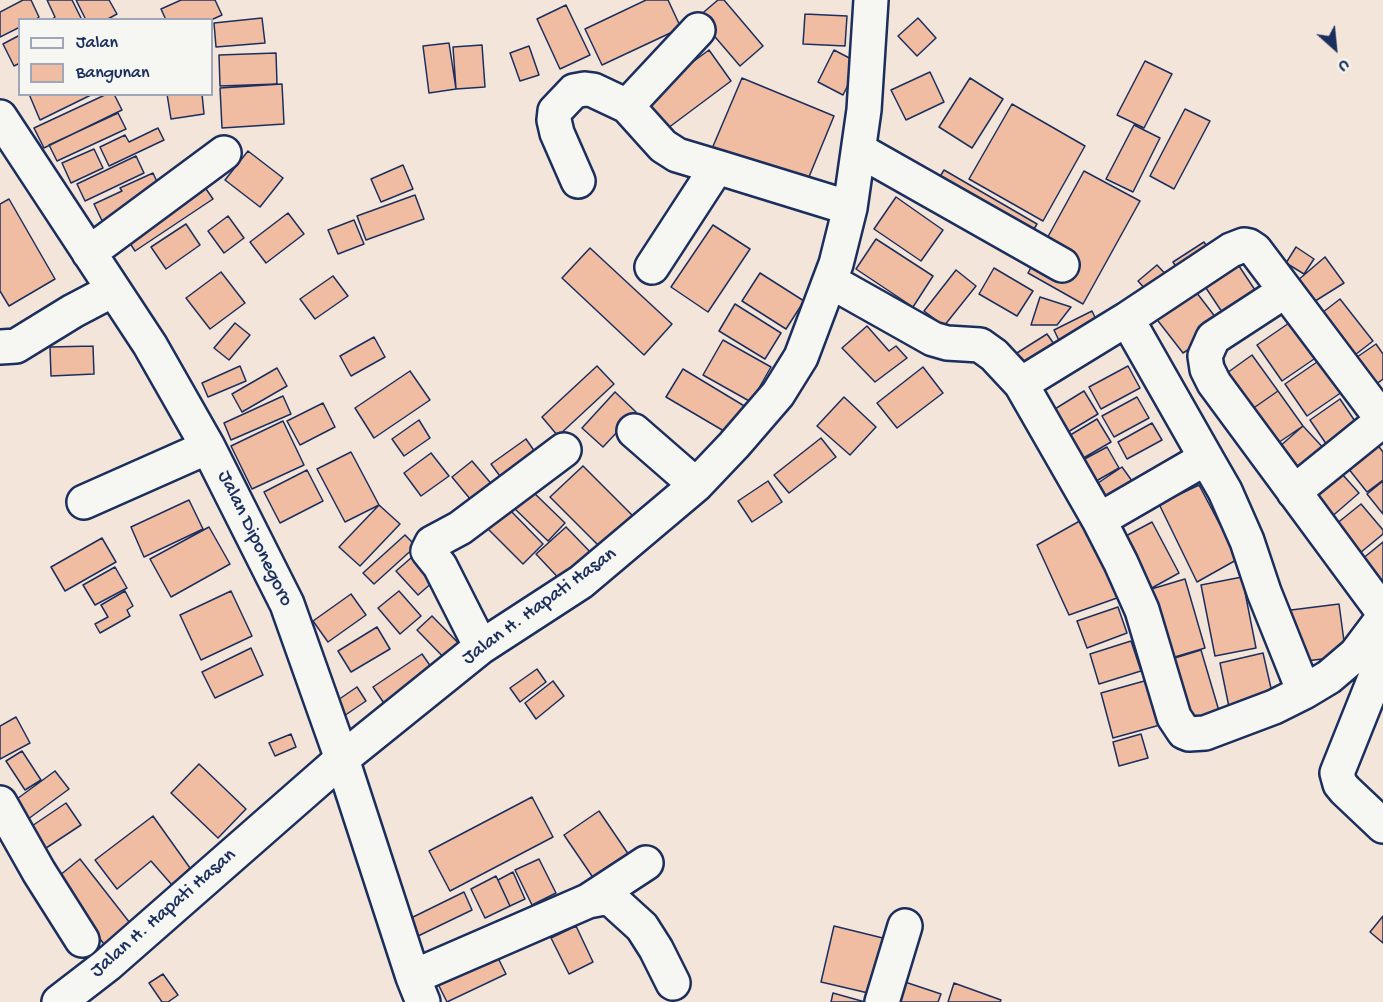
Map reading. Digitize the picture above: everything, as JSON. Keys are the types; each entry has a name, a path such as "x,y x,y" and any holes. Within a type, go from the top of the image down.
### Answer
{"street":[{"name":"Jalan H. Hapati Hasan","path":"59,1002 107,965 342,759 481,647 581,582 696,484 734,445 778,394 801,357 833,272 850,208 864,110 871,0"},
{"path":"627,106 698,30"},
{"path":"578,181 557,133 554,120 555,111 574,91 585,89 593,90 627,106 663,146 677,155 850,208"},
{"name":"Jalan Diponegoro","path":"0,117 150,345 208,447 287,604 342,759 418,990"},
{"path":"859,150 1062,265"},
{"path":"89,253 224,153"},
{"path":"652,267 717,167"},
{"path":"1021,384 1127,319 1231,250 1244,245 1255,250 1383,420 1294,492"},
{"path":"833,272 954,335 961,342 980,345 994,355 1021,384 1121,563 1142,610 1174,717 1184,732 1205,733 1274,707 1304,692 1329,677 1356,654 1383,618"},
{"path":"0,347 16,346 73,311 113,290"},
{"path":"1285,291 1213,338 1207,347 1205,356 1207,369 1214,384 1383,612"},
{"path":"1127,319 1225,491 1247,541 1264,592 1304,692"},
{"path":"633,431 696,484"},
{"path":"84,502 208,447"},
{"path":"481,647 440,566 428,551 432,543 460,528 564,450"},
{"path":"1099,520 1206,458"},
{"path":"1383,658 1337,773 1340,784 1345,790 1383,826"},
{"path":"0,803 39,872 82,940"},
{"path":"418,990 588,901 646,862"},
{"path":"588,901 609,897 642,927 673,983"},
{"path":"882,1002 905,926"}],"building":[{"path":"23,0 31,0 39,17 18,18 18,28 0,37 0,12"},
{"path":"47,0 72,0 81,18 54,18"},
{"path":"76,0 109,0 117,14 110,18 85,18"},
{"path":"181,0 215,0 222,15 213,19 165,18 161,9"},
{"path":"646,0 668,0 681,28 602,65 585,29"},
{"path":"718,0 724,0 763,46 740,66 698,17"},
{"path":"566,5 590,55 560,69 537,19"},
{"path":"805,14 847,16 845,46 803,44"},
{"path":"262,18 265,43 216,47 214,23"},
{"path":"918,18 936,38 917,56 898,36"},
{"path":"18,36 18,64 14,66 3,44"},
{"path":"449,43 456,89 429,93 423,46"},
{"path":"482,45 485,87 456,89 453,47"},
{"path":"529,46 539,75 520,81 510,53"},
{"path":"709,50 731,81 660,134 637,103"},
{"path":"834,50 859,63 843,95 818,82"},
{"path":"276,53 277,84 220,86 219,55"},
{"path":"1145,61 1172,74 1144,128 1117,115"},
{"path":"930,72 944,102 906,120 891,90"},
{"path":"742,78 834,116 804,189 711,151"},
{"path":"970,78 1003,99 972,148 939,127"},
{"path":"282,84 284,124 222,128 220,88"},
{"path":"30,96 89,96 40,120"},
{"path":"103,96 115,96 122,110 44,148 34,128"},
{"path":"167,96 202,96 204,114 171,119"},
{"path":"1012,104 1085,146 1043,221 969,179"},
{"path":"1185,109 1210,121 1174,189 1150,176"},
{"path":"118,113 126,129 57,161 49,145"},
{"path":"1134,125 1160,138 1133,192 1106,179"},
{"path":"158,128 164,140 109,166 100,147 125,135 129,142"},
{"path":"94,149 103,168 71,183 62,163"},
{"path":"248,151 283,178 260,207 225,180"},
{"path":"136,156 144,173 85,201 77,184"},
{"path":"403,165 413,189 381,202 371,179"},
{"path":"944,170 1037,224 1016,259 923,205"},
{"path":"1084,171 1140,201 1083,304 1028,273"},
{"path":"153,173 163,195 105,227 94,204 122,191 120,188"},
{"path":"204,186 213,199 135,251 126,237"},
{"path":"415,195 424,219 366,240 357,216"},
{"path":"896,197 943,230 921,261 874,229"},
{"path":"9,199 55,279 9,306 0,291 0,204"},
{"path":"288,213 304,234 266,263 250,242"},
{"path":"228,216 244,238 224,253 208,231"},
{"path":"354,220 364,244 338,254 328,230"},
{"path":"186,224 200,245 166,269 151,247"},
{"path":"713,225 750,249 708,312 671,287"},
{"path":"876,239 933,276 913,307 856,269"},
{"path":"1204,242 1215,259 1184,279 1173,262"},
{"path":"1296,247 1314,259 1304,274 1286,263"},
{"path":"590,248 672,324 644,355 562,278"},
{"path":"1325,257 1344,283 1312,303 1297,281"},
{"path":"1157,265 1174,283 1155,300 1138,281"},
{"path":"1239,266 1255,290 1222,312 1206,288"},
{"path":"994,268 1033,291 1017,316 979,294"},
{"path":"956,270 976,286 944,326 924,311"},
{"path":"221,272 245,303 210,329 186,298"},
{"path":"760,273 804,301 786,329 742,301"},
{"path":"333,276 348,296 315,319 300,299"},
{"path":"1193,288 1223,327 1183,353 1155,317"},
{"path":"1040,297 1071,307 1057,325 1031,325"},
{"path":"1340,299 1373,341 1351,358 1318,316"},
{"path":"735,304 781,333 765,359 719,331"},
{"path":"1092,311 1102,332 1064,351 1054,330"},
{"path":"1292,321 1317,357 1282,381 1257,345"},
{"path":"235,323 250,335 229,360 214,348"},
{"path":"867,326 889,351 896,346 907,358 875,382 842,348"},
{"path":"1047,334 1061,354 1022,379 1009,358"},
{"path":"374,337 385,357 351,376 340,356"},
{"path":"723,340 771,367 751,402 703,375"},
{"path":"1376,344 1383,354 1383,379 1364,393 1344,366"},
{"path":"93,346 94,374 51,376 50,347"},
{"path":"1252,355 1278,391 1245,414 1220,378"},
{"path":"1320,360 1342,392 1307,416 1285,384"},
{"path":"240,366 246,381 208,397 202,383"},
{"path":"597,366 614,384 558,436 542,417"},
{"path":"1128,366 1140,388 1101,409 1089,387"},
{"path":"923,367 943,393 897,428 877,403"},
{"path":"277,368 287,386 242,412 232,394"},
{"path":"683,369 746,407 729,434 666,397"},
{"path":"410,371 430,400 374,438 355,408"},
{"path":"1084,391 1098,414 1063,435 1050,412"},
{"path":"1278,391 1303,426 1269,449 1245,414"},
{"path":"615,392 636,412 603,447 582,428"},
{"path":"283,396 291,414 231,440 224,423"},
{"path":"844,397 876,427 850,455 817,426"},
{"path":"1137,397 1149,418 1114,437 1102,416"},
{"path":"1340,399 1361,430 1331,451 1310,420"},
{"path":"323,403 335,427 300,445 287,421"},
{"path":"1097,419 1111,442 1080,460 1067,437"},
{"path":"419,420 430,438 404,456 392,439"},
{"path":"283,421 304,465 252,489 231,446"},
{"path":"1152,423 1162,440 1127,459 1118,442"},
{"path":"1303,426 1328,453 1304,475 1279,447"},
{"path":"821,438 836,457 789,493 774,475"},
{"path":"526,439 542,462 508,487 491,464"},
{"path":"1373,439 1383,452 1383,480 1367,492 1344,463"},
{"path":"1107,447 1119,468 1091,484 1079,462"},
{"path":"351,452 379,505 345,522 317,469"},
{"path":"431,453 449,476 421,496 404,473"},
{"path":"472,461 500,494 480,511 452,477"},
{"path":"1334,465 1359,493 1329,519 1304,491"},
{"path":"583,466 639,522 607,554 550,497"},
{"path":"1122,467 1140,492 1110,512 1092,487"},
{"path":"307,470 323,501 280,523 264,492"},
{"path":"768,481 782,502 752,522 738,501"},
{"path":"1383,481 1383,514 1367,494"},
{"path":"1199,485 1238,559 1197,582 1159,504"},
{"path":"530,489 565,523 548,541 513,507"},
{"path":"189,500 203,529 144,557 131,527"},
{"path":"1361,504 1383,530 1383,534 1349,562 1325,533"},
{"path":"379,505 400,524 360,566 339,547"},
{"path":"508,508 543,544 523,564 487,528"},
{"path":"1085,518 1117,598 1069,615 1037,545"},
{"path":"1152,522 1179,573 1150,589 1122,538"},
{"path":"209,527 230,564 171,597 150,559"},
{"path":"566,527 597,559 567,587 536,554"},
{"path":"405,535 416,546 374,584 363,573"},
{"path":"102,538 116,562 65,591 51,567"},
{"path":"1383,542 1383,594 1356,564"},
{"path":"419,551 441,575 418,595 396,571"},
{"path":"115,567 127,588 95,605 83,585"},
{"path":"1242,577 1256,648 1215,656 1201,585"},
{"path":"1185,579 1205,648 1168,659 1148,590"},
{"path":"125,591 133,606 127,610 130,616 100,633 95,624 108,617 101,605"},
{"path":"231,591 252,636 201,660 180,615"},
{"path":"399,591 421,616 400,634 378,608"},
{"path":"351,594 366,615 328,642 313,621"},
{"path":"1339,604 1346,656 1298,662 1291,610"},
{"path":"1118,607 1127,633 1087,648 1077,621"},
{"path":"432,616 471,656 456,670 417,630"},
{"path":"377,627 390,649 351,672 338,651"},
{"path":"1131,641 1141,671 1099,684 1090,654"},
{"path":"251,648 263,675 215,698 202,672"},
{"path":"1201,650 1222,721 1187,732 1165,661"},
{"path":"1263,653 1273,697 1229,707 1220,663"},
{"path":"422,654 443,684 394,718 373,687"},
{"path":"537,669 546,682 520,702 510,688"},
{"path":"1148,680 1160,725 1113,738 1101,693"},
{"path":"553,681 564,696 536,719 525,703"},
{"path":"357,687 366,701 344,716 335,702"},
{"path":"16,717 30,743 0,759 0,726"},
{"path":"291,734 296,747 275,756 269,743"},
{"path":"1141,734 1148,758 1119,766 1113,742"},
{"path":"22,751 41,780 25,790 6,761"},
{"path":"199,764 246,809 218,838 171,793"},
{"path":"55,771 69,789 20,825 6,807"},
{"path":"532,797 553,837 450,891 429,851"},
{"path":"66,803 81,825 37,854 23,832"},
{"path":"599,811 629,855 594,879 564,835"},
{"path":"153,816 190,868 172,885 151,861 117,889 95,860"},
{"path":"80,859 137,932 111,953 54,880"},
{"path":"539,859 556,893 532,905 515,870"},
{"path":"513,872 525,899 510,906 498,880"},
{"path":"496,876 510,906 485,918 471,889"},
{"path":"464,892 472,910 416,937 407,920"},
{"path":"1383,916 1383,943 1370,932"},
{"path":"576,926 593,962 569,974 551,938"},
{"path":"834,926 895,941 881,996 821,982"},
{"path":"496,954 506,974 447,1002 437,982"},
{"path":"163,974 178,995 168,1002 162,1002 149,983"},
{"path":"905,982 941,994 938,1002 899,1002"},
{"path":"954,983 1001,1000 1000,1002 948,1002"},
{"path":"833,993 865,1002 831,1002"}]}
